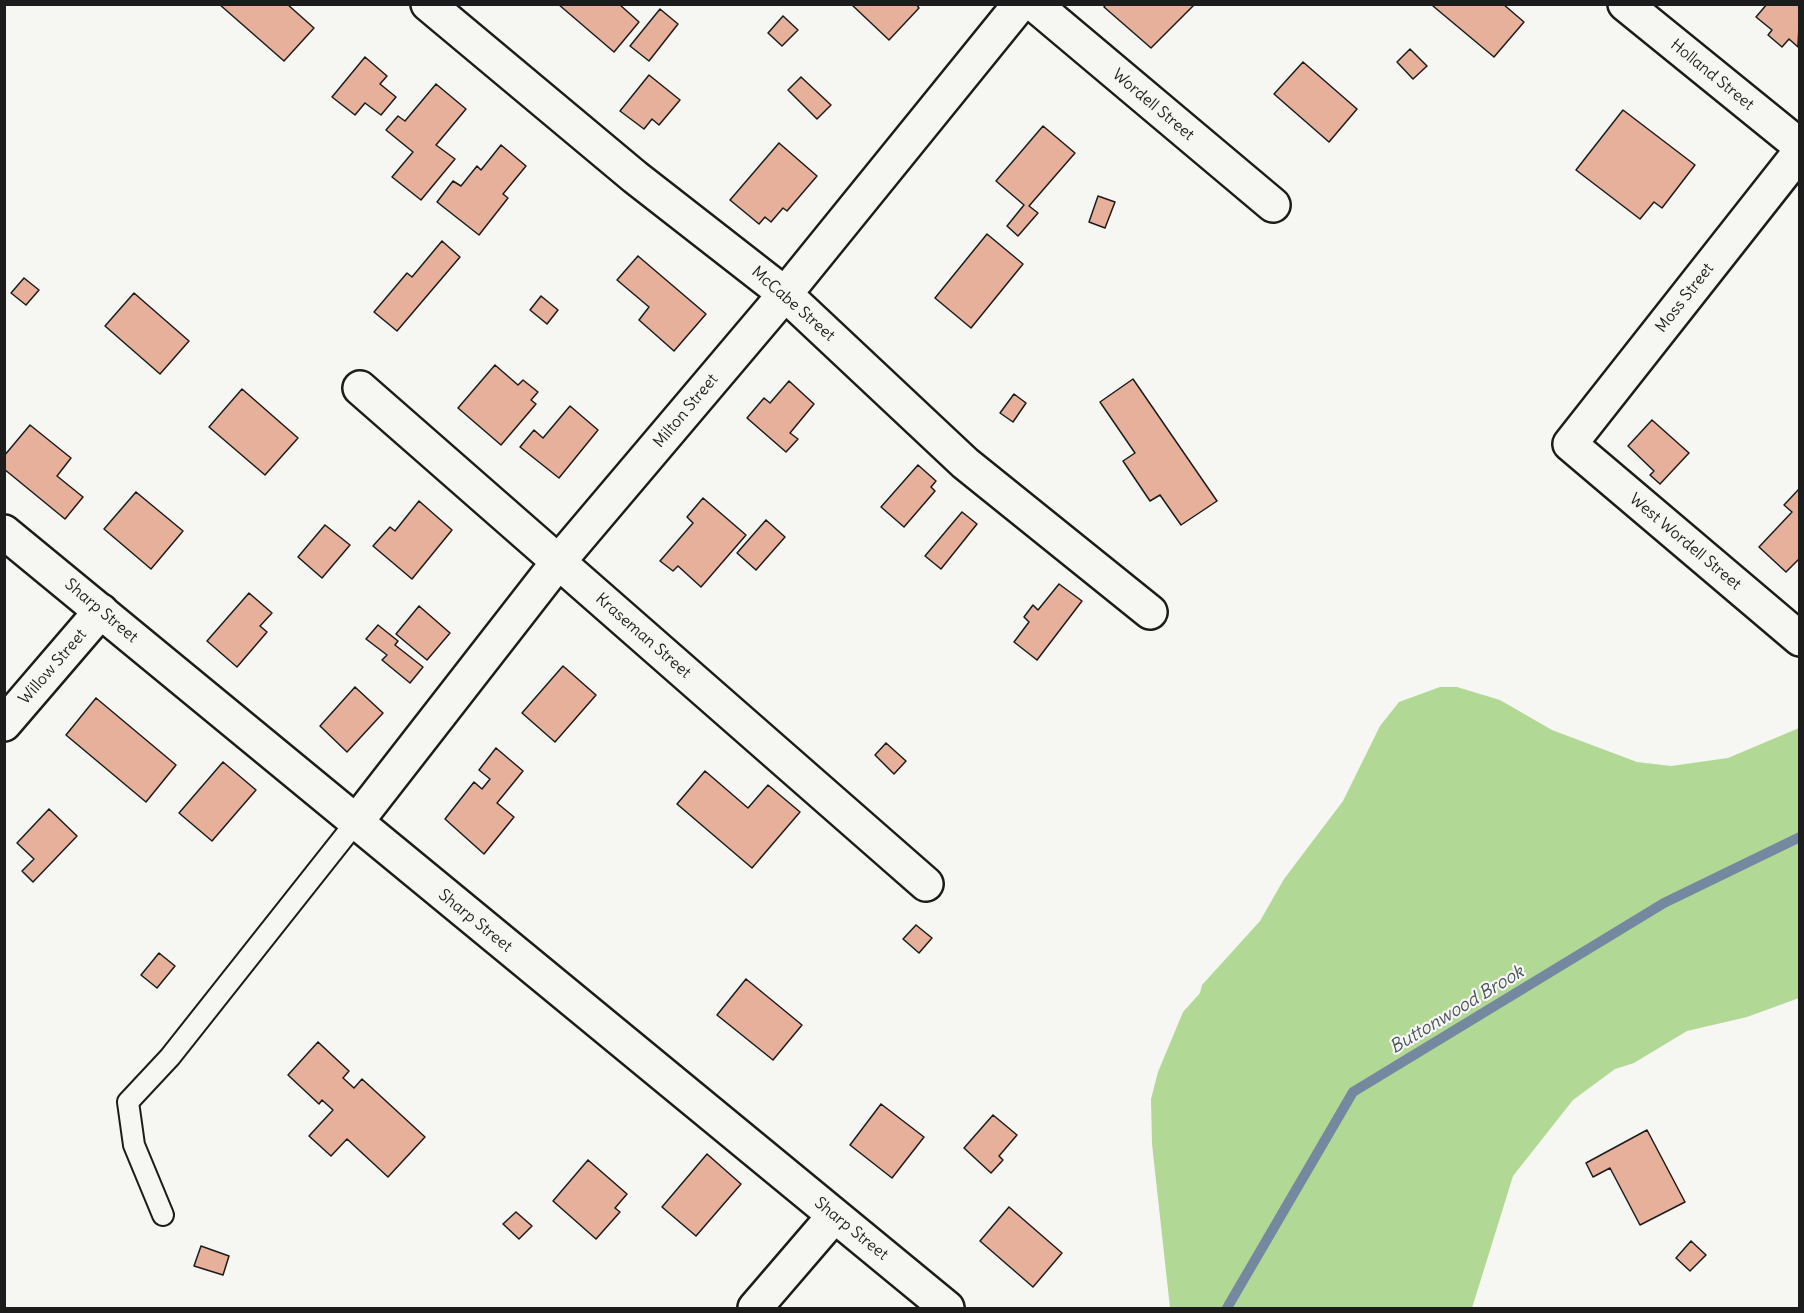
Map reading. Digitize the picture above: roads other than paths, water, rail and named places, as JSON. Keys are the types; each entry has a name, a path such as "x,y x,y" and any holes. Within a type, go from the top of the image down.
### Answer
{"street":[{"name":"McCabe Street","path":"428,4 635,177 785,294 965,463 1150,612"},
{"name":"Milton Street","path":"356,822 559,561 785,294 1020,4"},
{"name":"Wordell Street","path":"1034,4 1273,206"},
{"name":"Holland Street","path":"1624,4 1800,146"},
{"name":"Moss Street","path":"1570,444 1800,152"},
{"name":"Kraseman Street","path":"360,388 926,884"},
{"name":"West Wordell Street","path":"1570,444 1800,639"},
{"name":"Sharp Street","path":"4,532 946,1308"},
{"name":"Willow Street","path":"4,724 101,611"},
{"path":"755,1308 834,1216"}],"lane":[{"path":"163,1215 134,1145 128,1102 170,1057 356,822"}],"waterway":[{"name":"Buttonwood Brook","path":"1227,1308 1353,1092 1664,903 1800,837"}]}
